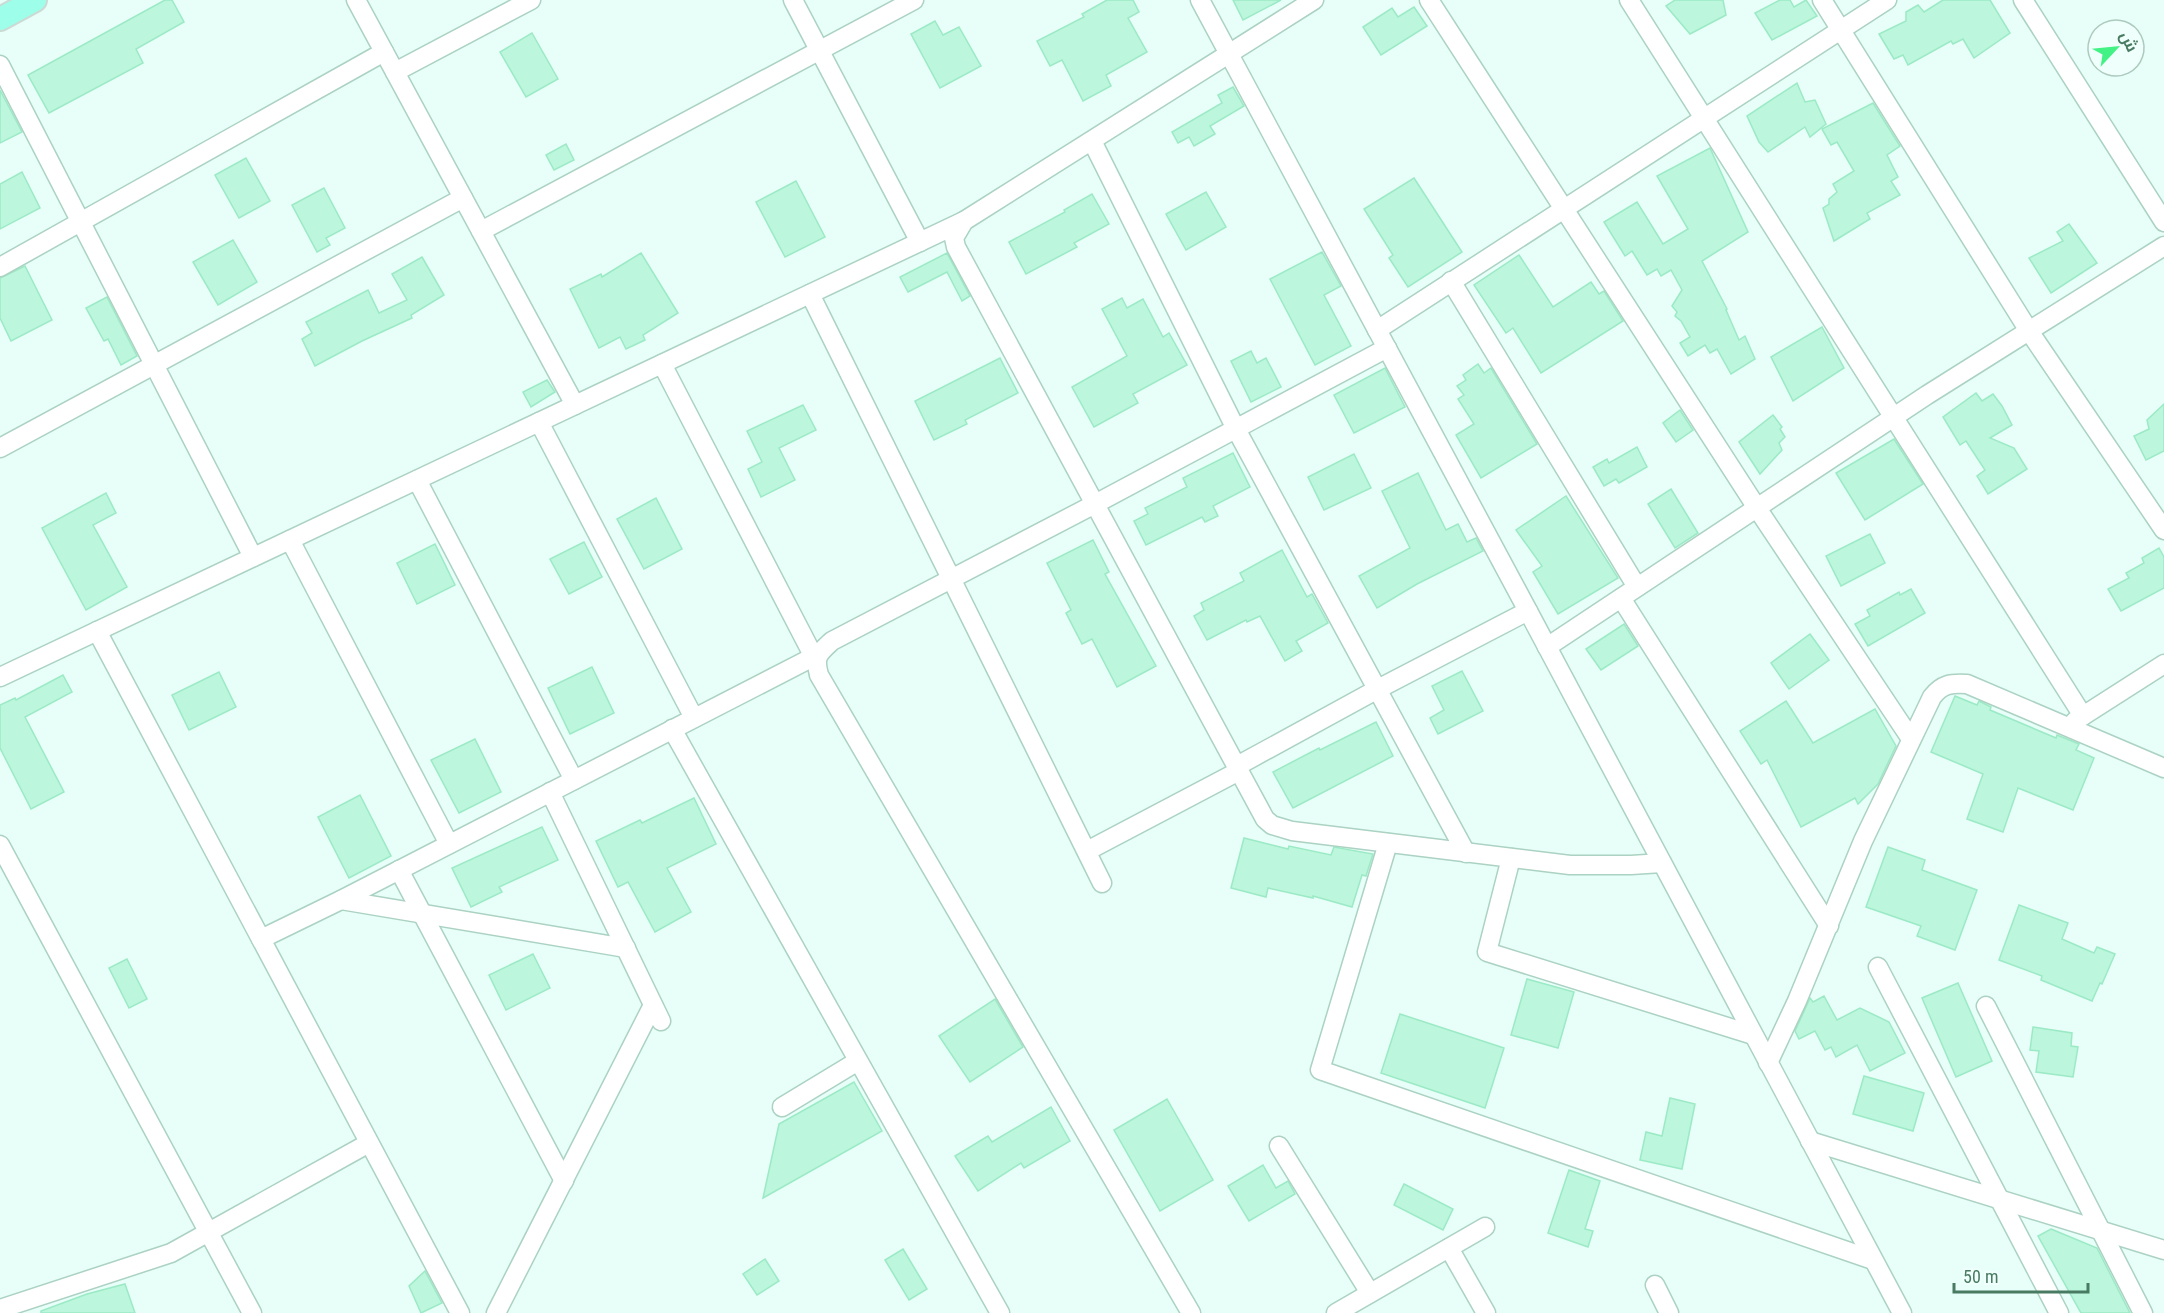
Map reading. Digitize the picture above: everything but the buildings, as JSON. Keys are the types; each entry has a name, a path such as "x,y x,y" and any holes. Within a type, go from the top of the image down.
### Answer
{"main road":[{"path":"0,19 35,0"}],"street":[{"path":"356,0 574,405"},
{"path":"395,72 531,0"},
{"path":"793,0 920,242"},
{"path":"481,231 914,0"},
{"path":"1200,0 1548,647 1902,1313"},
{"path":"0,676 964,221 1314,0"},
{"path":"1429,0 1756,508 1911,739"},
{"path":"1629,0 2083,716"},
{"path":"1822,0 2029,331 2164,530"},
{"path":"1377,330 1887,0"},
{"path":"2023,0 2164,222"},
{"path":"0,267 384,52"},
{"path":"0,65 253,557"},
{"path":"1092,141 1236,429 1466,853"},
{"path":"0,448 463,198"},
{"path":"964,221 954,238 956,247 1265,819 1272,825 1292,831 1570,865 1662,863"},
{"path":"1548,647 1894,417 2164,246"},
{"path":"1451,281 1637,587"},
{"path":"810,294 1102,883"},
{"path":"261,939 816,657 832,641 1387,348"},
{"path":"662,364 816,657 819,675 1191,1313"},
{"path":"539,422 694,718"},
{"path":"417,480 574,780"},
{"path":"290,540 449,844"},
{"path":"1621,598 1829,926"},
{"path":"1087,851 1376,690 1528,611"},
{"path":"97,631 460,1313"},
{"path":"2067,727 2164,664"},
{"path":"1768,1063 1797,1001 1863,841 1911,739 1932,697 1940,687 1952,683 1966,684 2164,768"},
{"path":"672,729 1000,1313"},
{"path":"496,1313 564,1181 657,1013 550,792"},
{"path":"1388,843 1320,1070 1874,1260"},
{"path":"0,845 252,1313"},
{"path":"1511,858 1487,952 1753,1035"},
{"path":"399,870 564,1181"},
{"path":"341,900 626,948"},
{"path":"1878,967 2058,1313"},
{"path":"1986,1006 2143,1313"},
{"path":"782,1107 858,1061"},
{"path":"1810,1141 2164,1250"},
{"path":"0,1309 171,1253 369,1143"},
{"path":"1279,1146 1370,1293"},
{"path":"1336,1313 1485,1227"},
{"path":"1449,1248 1485,1313"},
{"path":"1655,1286 1669,1313"}]}
